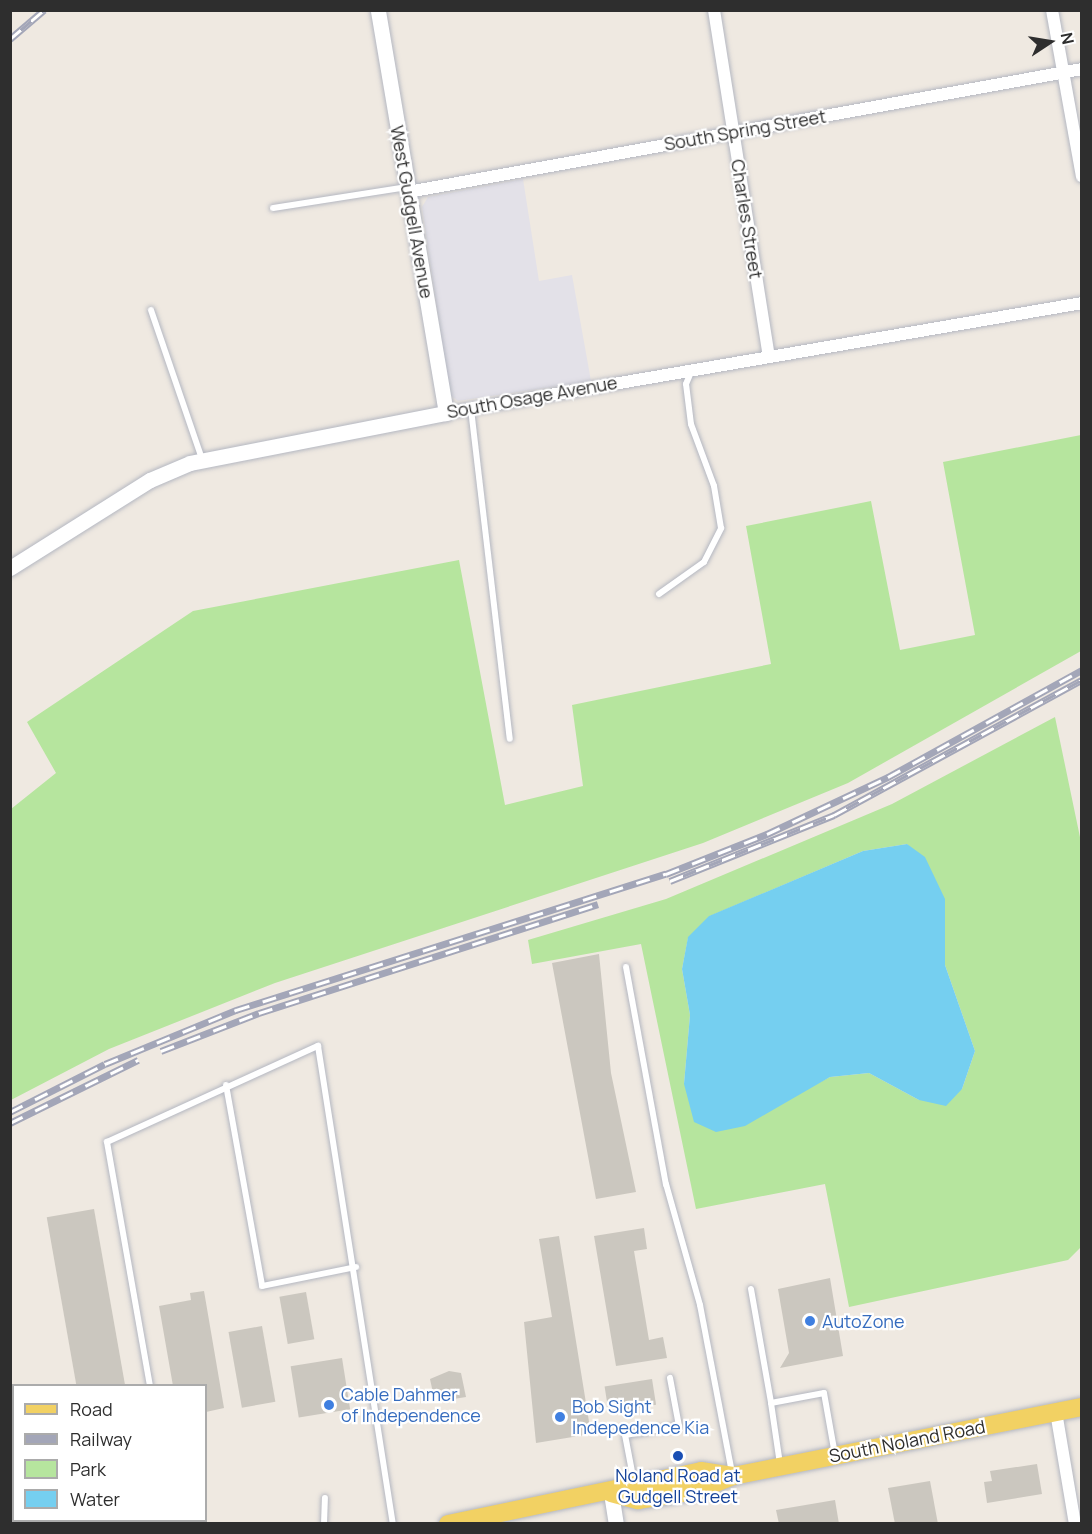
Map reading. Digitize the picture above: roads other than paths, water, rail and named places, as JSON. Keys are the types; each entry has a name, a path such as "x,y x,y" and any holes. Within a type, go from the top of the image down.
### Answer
{"main road":[{"name":"South Noland Road","path":"611,1493 638,1500 696,1491 733,1476 1082,1407"},
{"name":"South Noland Road","path":"448,1524 611,1493 634,1482 701,1470 733,1476"}],"street":[{"name":"West Gudgell Avenue","path":"378,10 446,413"},
{"name":"Charles Street","path":"714,10 769,356"},
{"path":"1052,10 1082,176"},
{"name":"South Spring Street","path":"408,189 1082,69"},
{"name":"South Osage Avenue","path":"10,568 150,480 202,460 471,408 1082,303"},
{"path":"1056,1412 1075,1524"},
{"path":"611,1493 616,1524"}],"lane":[{"path":"273,208 408,189"},
{"path":"151,310 202,460"},
{"path":"659,594 704,562 722,528 714,486 690,424 687,384 696,369"},
{"path":"471,408 510,739"},
{"path":"626,967 666,1184 700,1305 733,1476"},
{"path":"150,1384 107,1142 226,1085 318,1046 356,1268 393,1524"},
{"path":"226,1085 262,1286 356,1268"},
{"path":"751,1288 781,1466"},
{"path":"634,1482 625,1435 679,1426 670,1378"},
{"path":"771,1403 824,1393 835,1455"},
{"path":"324,1524 325,1498"}],"water":[{"path":"907,844 925,857 945,899 945,965 975,1051 962,1089 946,1106 919,1100 869,1073 830,1077 745,1126 716,1132 694,1122 684,1084 690,1015 682,969 688,937 709,916 863,851"}],"railway":[{"path":"10,39 44,10"},
{"path":"10,1112 105,1064 236,1010 666,874 767,834 888,777 1082,670"},
{"path":"670,881 834,815 1082,680"},
{"path":"161,1051 259,1013 598,904"},
{"path":"10,1123 138,1060"}],"place":[{"name":"AutoZone","path":"810,1321"},
{"name":"Cable Dahmer of Independence","path":"329,1405"},
{"name":"Bob Sight Indepedence Kia","path":"560,1417"},
{"name":"Noland Road at Gudgell Street","path":"678,1456"}]}
